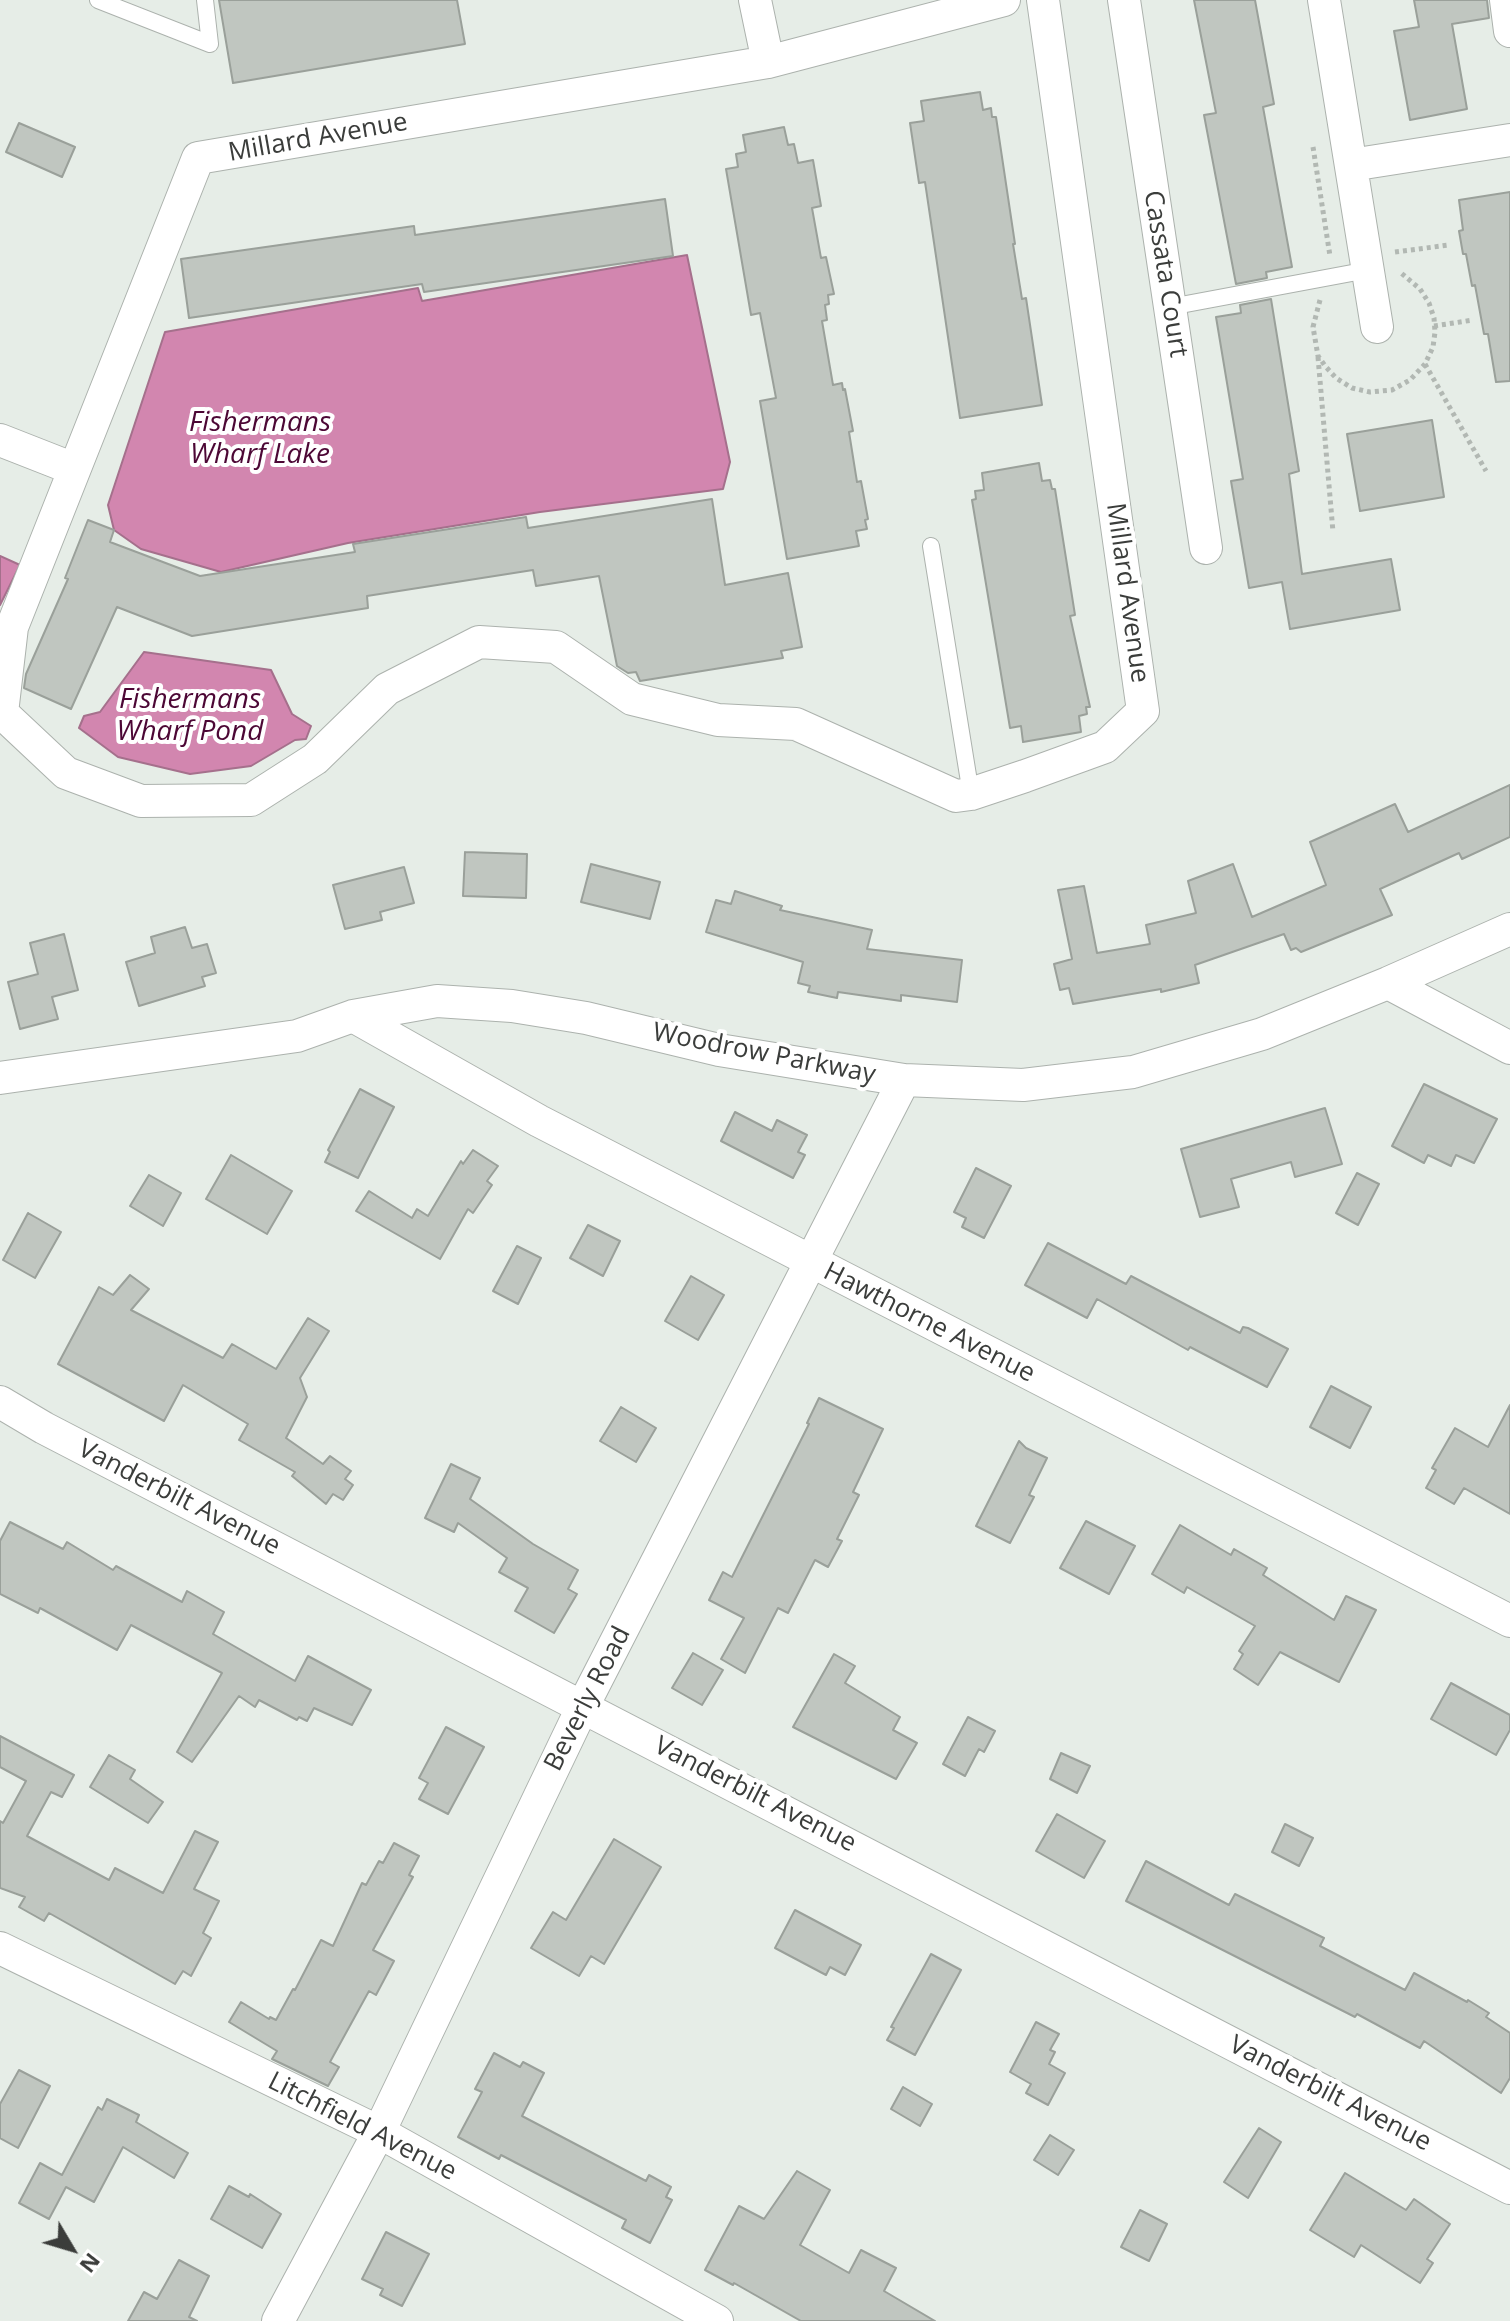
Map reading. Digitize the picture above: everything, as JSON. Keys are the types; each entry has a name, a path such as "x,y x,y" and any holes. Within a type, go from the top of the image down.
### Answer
{"street":[{"path":"755,0 768,62"},
{"name":"Millard Avenue","path":"1004,0 768,62 198,158 12,627 2,713 66,773 141,801 251,800 315,759 387,689 479,642 556,647 632,699 718,720 796,724 956,796 971,794 1105,747 1143,711 1043,0"},
{"name":"Cassata Court","path":"1124,0 1206,548"},
{"path":"1324,0 1351,165 1381,261 1377,327"},
{"path":"1506,0 1510,31"},
{"path":"1351,165 1510,140"},
{"path":"0,440 74,469"},
{"name":"Woodrow Parkway","path":"0,1078 297,1036 353,1016 437,1001 512,1006 586,1018 719,1050 904,1080 1023,1085 1133,1072 1262,1034 1510,929"},
{"path":"1388,983 1510,1048"},
{"name":"Hawthorne Avenue","path":"353,1016 539,1121 1510,1621"},
{"name":"Beverly Road","path":"278,2321 379,2132 583,1706 904,1080"},
{"name":"Vanderbilt Avenue","path":"0,1402 44,1428 1510,2188"},
{"name":"Litchfield Avenue","path":"0,1948 379,2132 717,2321"}],"lane":[{"path":"98,0 210,44 205,0"},
{"path":"1170,307 1381,261"},
{"path":"931,546 971,794"}],"path":[{"path":"1381,261 1449,245"},
{"path":"1434,326 1473,320"},
{"path":"1318,356 1333,532"},
{"path":"1425,364 1486,471"}],"water":[{"name":"Fishermans Wharf Lake","path":"687,255 730,462 723,489 540,512 348,543 221,572 141,549 114,530 108,505 165,332 418,288 422,301"},
{"path":"0,556 20,565 0,605"},
{"name":"Fishermans Wharf Pond","path":"144,652 271,670 292,714 311,726 306,739 295,740 251,766 190,774 118,757 79,728 84,716 100,712"}],"building":[{"path":"219,0 457,0 465,44 233,83"},
{"path":"1194,0 1255,0 1274,104 1263,107 1292,267 1266,272 1267,278 1236,284 1204,115 1216,113"},
{"path":"1414,0 1487,0 1489,18 1452,24 1467,109 1410,120 1394,31 1419,27"},
{"path":"980,92 983,110 991,108 992,117 996,117 1013,244 1022,299 1026,298 1042,405 960,418 925,182 919,183 910,123 924,121 921,101"},
{"path":"19,123 75,147 62,177 6,152"},
{"path":"784,127 788,145 794,144 798,163 813,160 821,206 812,208 821,258 826,257 834,294 828,295 829,304 825,305 827,320 822,321 833,385 842,383 845,389 853,431 849,432 857,482 861,481 868,519 865,520 867,529 856,531 859,546 787,559 760,401 776,398 760,313 751,315 726,169 738,167 736,154 746,152 743,135"},
{"path":"1510,192 1510,381 1496,382 1488,334 1484,334 1475,285 1472,286 1466,254 1463,254 1459,200"},
{"path":"665,199 673,256 424,292 422,284 189,318 181,259 414,226 415,235"},
{"path":"1271,299 1299,471 1289,474 1302,574 1391,559 1400,610 1290,629 1282,582 1249,588 1231,481 1243,479 1216,317 1241,313 1240,305"},
{"path":"1432,420 1444,497 1360,511 1347,434"},
{"path":"1039,463 1042,481 1050,480 1052,489 1055,489 1075,615 1070,616 1090,707 1086,707 1087,714 1079,716 1081,732 1023,742 1021,726 1010,728 972,500 976,499 975,491 984,490 982,473"},
{"path":"712,499 725,585 788,573 802,647 781,651 783,658 640,681 636,672 628,673 617,666 599,576 536,586 533,570 367,596 368,608 192,636 117,607 71,709 24,688 26,674 68,579 65,578 88,520 114,530 110,542 200,576 355,552 353,544 526,517 528,528"},
{"path":"1510,785 1510,837 1462,859 1459,853 1380,889 1392,915 1301,952 1296,948 1291,950 1284,934 1195,965 1199,983 1161,992 1161,989 1073,1004 1069,988 1060,990 1054,964 1072,959 1058,890 1084,886 1097,953 1150,944 1146,925 1196,913 1188,881 1233,864 1252,917 1326,885 1310,842 1395,804 1408,832"},
{"path":"465,852 527,854 526,898 463,896"},
{"path":"591,864 660,882 650,919 581,902"},
{"path":"404,867 414,903 380,912 382,920 345,929 333,885"},
{"path":"735,891 782,906 780,910 872,930 867,949 962,960 957,1002 901,995 901,1001 838,992 837,998 808,992 810,986 798,983 803,962 706,932 716,900 731,904"},
{"path":"185,927 192,948 207,944 216,973 202,977 205,986 139,1006 126,962 155,953 151,937"},
{"path":"64,934 78,990 52,997 58,1019 20,1029 8,982 38,974 30,943"},
{"path":"1424,1084 1497,1119 1474,1163 1456,1155 1451,1166 1428,1155 1424,1163 1392,1146"},
{"path":"360,1089 394,1107 358,1178 325,1162 330,1152 328,1150"},
{"path":"1325,1108 1342,1164 1295,1177 1291,1162 1231,1179 1239,1207 1200,1217 1181,1149"},
{"path":"735,1112 772,1131 777,1120 807,1135 798,1152 805,1155 793,1178 721,1141"},
{"path":"473,1150 498,1166 487,1181 492,1185 473,1213 468,1209 440,1259 356,1211 369,1191 412,1218 417,1209 428,1216 461,1161 463,1164"},
{"path":"231,1155 292,1191 267,1234 206,1199"},
{"path":"976,1168 1011,1186 984,1238 962,1227 966,1218 954,1212"},
{"path":"1357,1173 1379,1184 1358,1225 1336,1213"},
{"path":"149,1175 181,1193 163,1226 130,1206"},
{"path":"28,1213 61,1232 35,1278 3,1260"},
{"path":"588,1225 620,1241 603,1276 570,1258"},
{"path":"1048,1243 1126,1284 1131,1276 1240,1333 1243,1327 1248,1328 1288,1349 1267,1387 1190,1347 1188,1350 1097,1299 1087,1318 1025,1285"},
{"path":"517,1246 541,1258 518,1304 493,1291"},
{"path":"130,1275 149,1289 131,1310 223,1358 232,1344 276,1369 308,1318 329,1331 300,1378 307,1397 286,1438 323,1464 330,1456 351,1471 345,1479 353,1485 343,1500 333,1494 326,1504 292,1476 295,1472 239,1440 248,1424 183,1385 164,1421 58,1364 99,1287 113,1295"},
{"path":"691,1276 724,1295 698,1340 665,1321"},
{"path":"1331,1386 1371,1407 1350,1448 1310,1427"},
{"path":"819,1398 883,1429 853,1492 859,1495 837,1539 842,1541 828,1567 815,1560 788,1613 778,1608 745,1673 721,1659 744,1618 709,1600 723,1572 732,1577"},
{"path":"1510,1405 1510,1514 1464,1488 1454,1504 1426,1488 1436,1470 1432,1468 1455,1428 1488,1447"},
{"path":"621,1407 656,1428 636,1462 600,1441"},
{"path":"1019,1441 1047,1458 1029,1495 1034,1497 1010,1543 976,1526"},
{"path":"451,1464 480,1478 470,1499 533,1544 578,1570 568,1589 577,1594 554,1633 515,1611 528,1588 499,1572 507,1558 458,1523 454,1532 425,1518"},
{"path":"1086,1521 1135,1546 1109,1594 1060,1568"},
{"path":"10,1522 63,1549 67,1542 113,1570 116,1566 182,1602 187,1591 224,1612 213,1634 295,1681 308,1656 371,1690 352,1725 314,1708 307,1721 299,1717 297,1720 259,1700 255,1707 239,1696 192,1762 177,1752 222,1673 131,1625 117,1650 40,1608 38,1613 0,1594 0,1541"},
{"path":"1180,1525 1231,1555 1234,1549 1267,1568 1263,1575 1334,1620 1346,1596 1376,1610 1339,1682 1280,1652 1258,1685 1234,1669 1243,1654 1239,1651 1255,1626 1187,1587 1184,1593 1152,1574"},
{"path":"693,1653 723,1670 702,1705 672,1688"},
{"path":"834,1654 855,1666 845,1683 900,1717 893,1730 917,1743 896,1779 793,1727"},
{"path":"1451,1683 1510,1715 1510,1730 1496,1755 1431,1719"},
{"path":"968,1717 995,1731 984,1752 979,1749 965,1776 943,1764"},
{"path":"446,1727 484,1747 448,1814 419,1799 428,1783 419,1778"},
{"path":"0,1736 74,1775 62,1797 51,1792 27,1836 109,1880 115,1868 163,1893 195,1831 218,1842 194,1889 219,1901 203,1933 211,1938 191,1976 183,1971 175,1984 49,1913 44,1921 19,1907 25,1897 0,1888 0,1821 3,1823 26,1781 0,1767"},
{"path":"1061,1753 1090,1766 1077,1793 1050,1779"},
{"path":"109,1755 135,1770 130,1779 163,1802 148,1823 90,1787"},
{"path":"1057,1814 1105,1841 1084,1878 1036,1851"},
{"path":"1285,1824 1313,1838 1299,1866 1272,1852"},
{"path":"614,1839 661,1867 604,1964 591,1956 579,1976 531,1948 553,1912 566,1920"},
{"path":"394,1843 419,1856 409,1875 413,1877 373,1950 394,1961 376,1995 369,1991 330,2062 339,2067 328,2086 272,2059 277,2051 229,2022 241,2002 276,2020 321,1940 333,1946 362,1883 366,1885 379,1861 383,1863"},
{"path":"1146,1861 1229,1905 1235,1894 1324,1938 1320,1946 1405,1990 1414,1973 1489,2013 1486,2017 1510,2033 1510,2078 1501,2093 1424,2041 1420,2048 1126,1901"},
{"path":"795,1910 861,1945 845,1975 830,1967 826,1975 775,1948"},
{"path":"931,1954 961,1970 915,2055 887,2040"},
{"path":"1036,2022 1059,2034 1050,2050 1055,2052 1049,2064 1065,2073 1048,2105 1026,2093 1031,2084 1010,2072"},
{"path":"494,2053 520,2067 523,2062 544,2073 522,2116 646,2181 649,2175 671,2187 666,2197 672,2200 650,2243 622,2228 626,2220 501,2155 499,2159 458,2137 482,2092 475,2089"},
{"path":"19,2070 50,2086 18,2148 0,2138 0,2104"},
{"path":"903,2087 932,2104 920,2126 891,2109"},
{"path":"107,2099 139,2115 136,2122 188,2153 174,2178 123,2147 94,2202 66,2187 49,2219 19,2203 40,2163 62,2175 98,2107 102,2110"},
{"path":"1259,2128 1281,2142 1248,2198 1224,2182"},
{"path":"1050,2135 1074,2150 1058,2175 1034,2160"},
{"path":"797,2171 830,2190 800,2245 849,2273 861,2250 896,2268 884,2291 935,2321 801,2321 705,2270 739,2206 764,2219"},
{"path":"1345,2173 1406,2210 1414,2199 1450,2224 1427,2259 1433,2263 1420,2283 1361,2245 1354,2257 1310,2230"},
{"path":"229,2186 249,2197 250,2194 281,2214 262,2248 211,2219"},
{"path":"1140,2210 1167,2224 1149,2261 1121,2247"},
{"path":"386,2232 429,2254 402,2306 380,2295 383,2289 362,2279"},
{"path":"179,2260 209,2276 189,2317 197,2321 128,2321 144,2292 157,2299"}]}
